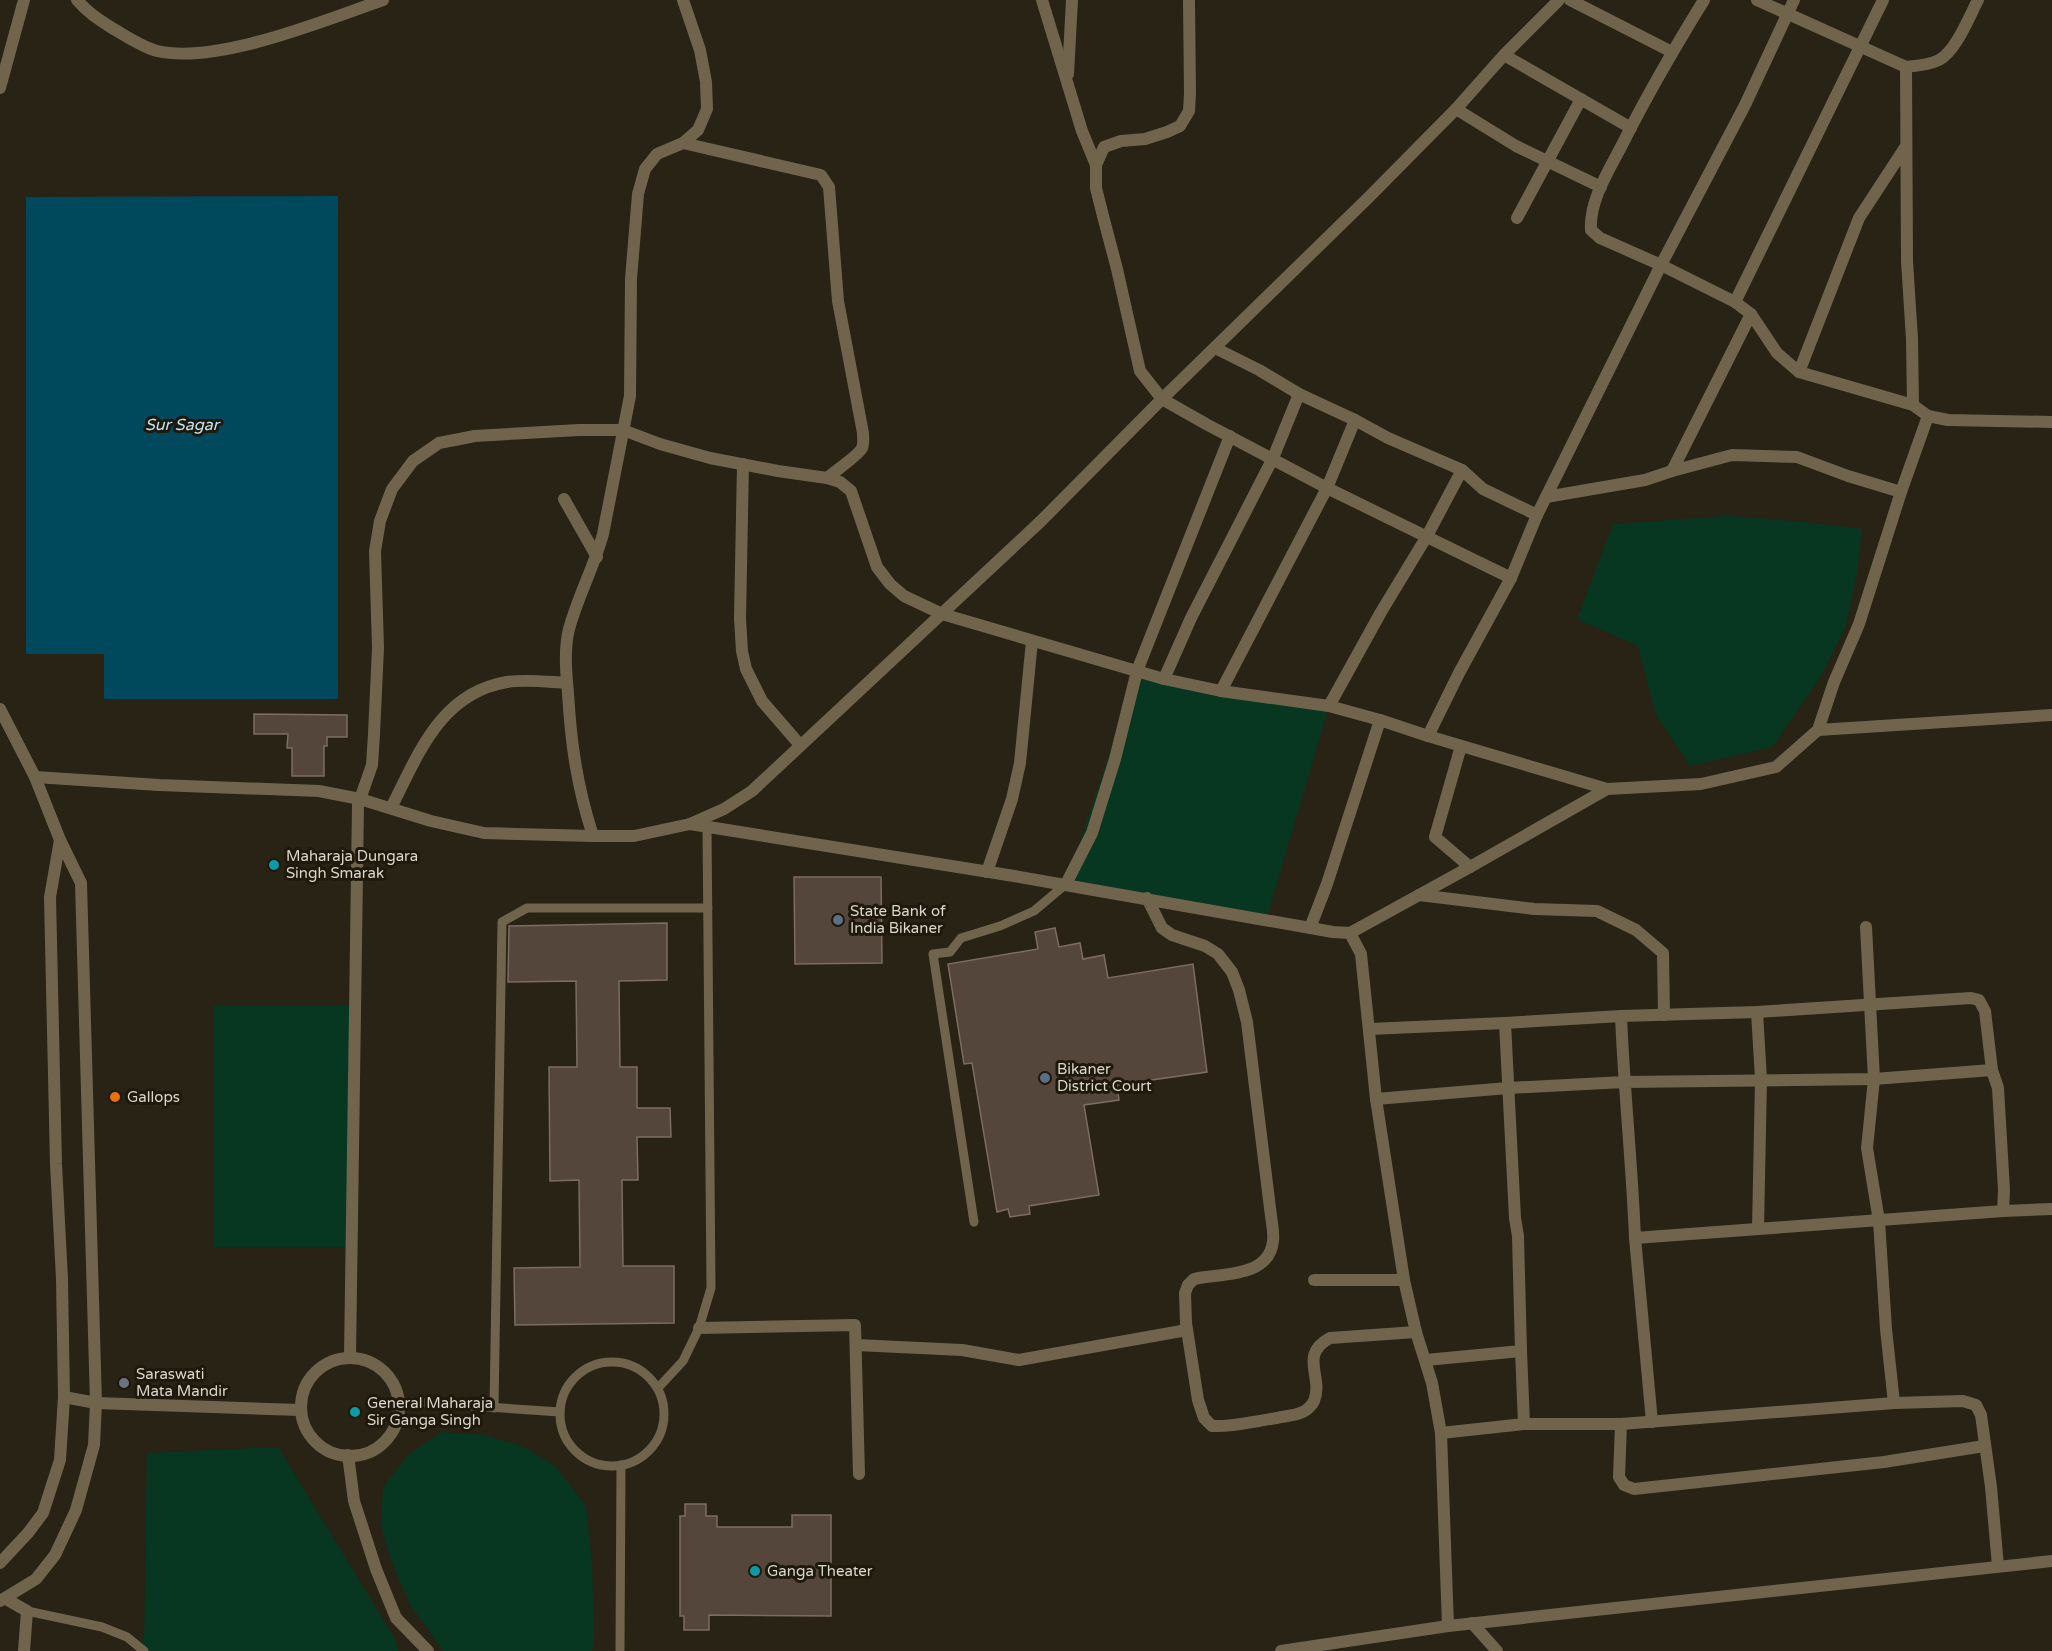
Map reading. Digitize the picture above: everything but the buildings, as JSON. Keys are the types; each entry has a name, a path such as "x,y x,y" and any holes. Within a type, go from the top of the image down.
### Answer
{"street":[{"path":"0,88 24,0"},
{"path":"77,0 87,13 128,37 156,50 179,54 217,50 264,40 383,0"},
{"path":"593,836 573,760 567,683 568,632 575,608 597,557 630,396 631,279 639,194 645,169 657,154 683,143 698,130 706,109 706,82 700,50 683,0"},
{"path":"1042,0 1082,131 1096,165 1096,188 1140,371 1162,399 1327,488 1511,578"},
{"path":"1068,84 1072,0"},
{"path":"1096,165 1104,147 1121,141 1144,139 1167,132 1180,126 1189,111 1189,0"},
{"path":"35,777 159,785 319,790 484,833 634,836 690,824 724,809 752,790 1041,521 1456,109 1504,55 1559,0"},
{"path":"1570,0 1672,52"},
{"path":"1704,0 1672,52 1600,187 1590,221 1591,230 1600,238 1735,302 1751,314 1777,353 1799,372 1913,405 1928,416 1948,420 2052,422"},
{"path":"1757,0 1906,68 1940,59 1951,49 1978,0"},
{"path":"1428,736 1459,673 1511,578 1537,515 1661,265 1745,105 1794,0"},
{"path":"1735,302 1883,0"},
{"path":"1504,55 1630,128"},
{"path":"1906,68 1907,261 1913,405"},
{"path":"1517,218 1581,99"},
{"path":"1456,109 1516,146 1600,187"},
{"path":"683,143 821,175 829,187 838,301 859,409 863,447 858,455 840,466 827,478"},
{"path":"1799,372 1859,218 1906,146"},
{"path":"1672,471 1751,314"},
{"path":"1215,348 1259,370 1299,394 1388,438 1462,470 1483,489 1537,515"},
{"path":"1164,679 1191,618 1273,458 1299,394"},
{"path":"350,1356 360,799 372,765 374,734 378,648 375,551 380,521 392,489 413,461 439,443 475,436 622,430 660,444 710,458 827,478 840,482 851,491 877,567 890,584 903,597 942,614 1164,679 1221,692 1329,706 1607,789 1701,784 1776,767 1818,730 1834,682 1859,624 1900,492 1928,416"},
{"path":"1221,692 1327,488 1355,420"},
{"path":"1065,884 1092,833 1137,671 1230,436"},
{"path":"1546,497 1645,480 1732,455 1797,457 1900,492"},
{"path":"743,464 740,619 742,651 747,669 762,701 800,746"},
{"path":"1329,706 1381,612 1427,536 1462,470"},
{"path":"564,499 597,557"},
{"path":"987,872 1011,799 1020,763 1032,640"},
{"path":"391,808 428,736 444,716 466,698 490,686 510,681 567,683"},
{"path":"0,709 35,777 60,840 81,883 96,1403 94,1445 72,1519 55,1555 36,1579 3,1600"},
{"path":"1818,730 2052,715"},
{"path":"1310,928 1380,720"},
{"path":"1461,746 1435,837 1470,867"},
{"path":"690,824 1065,884 1333,932 1350,933 1607,789"},
{"path":"0,1563 43,1513 60,1460 64,1397 62,1280 56,1164 50,897 60,840"},
{"path":"1419,895 1534,909 1597,911 1636,930 1663,952 1664,1015"},
{"path":"1147,898 1162,928 1172,935 1205,946 1218,954 1232,972 1239,990 1246,1022 1274,1239 1271,1252 1263,1264 1247,1271 1194,1280 1188,1285 1184,1306 1198,1400 1204,1418 1212,1426 1225,1427 1301,1413 1313,1404 1315,1395 1313,1362 1320,1343 1330,1338 1416,1332"},
{"path":"1866,927 1874,1079 1867,1148 1879,1221 1886,1329 1894,1403"},
{"path":"1350,933 1361,954 1376,1099 1404,1280 1416,1332 1426,1360 1441,1432 1448,1626"},
{"path":"1370,1029 1621,1016 1757,1012 1971,998 1979,1000 1984,1011 1992,1070 1998,1088 2004,1190 2003,1212"},
{"path":"1757,1012 1761,1079 1758,1228"},
{"path":"1621,1016 1635,1238 1652,1422"},
{"path":"1505,1023 1515,1218 1518,1236 1524,1424"},
{"path":"1376,1099 1508,1088 1624,1082 1874,1079 1992,1070"},
{"path":"1635,1238 2052,1209"},
{"path":"1314,1280 1404,1280"},
{"path":"699,1328 855,1325 860,1474"},
{"path":"856,1345 962,1350 1019,1360 1187,1330"},
{"path":"1426,1360 1521,1351"},
{"path":"350,1356 386,1370 400,1395 397,1427 383,1445 367,1454 354,1456 323,1449 304,1427 300,1410 302,1391 309,1377 324,1363 350,1356"},
{"path":"64,1397 96,1403 300,1410"},
{"path":"1441,1432 1524,1424 1621,1424 1894,1403 1963,1401 1976,1405 1981,1415 1991,1486 1998,1566"},
{"path":"1621,1424 1619,1477 1624,1485 1634,1489 1884,1462 1984,1446"},
{"path":"348,1455 354,1502 376,1569 396,1618 428,1651"},
{"path":"1281,1651 1472,1623 2052,1561"},
{"path":"3,1600 27,1611 24,1651"},
{"path":"1472,1623 1497,1651"}],"lane":[{"path":"657,1388 683,1361 699,1328 711,1288 707,827"},
{"path":"974,1222 933,954 950,952 961,938 1000,926 1034,911 1065,884"},
{"path":"494,1408 502,921 527,908 708,908"},
{"path":"616,1362 633,1366 647,1375 657,1388 664,1404 664,1420 660,1437 650,1450 637,1460 621,1465 602,1465 585,1459 578,1453 562,1430 560,1412 563,1396 572,1381 584,1370 600,1364 616,1362"},
{"path":"399,1401 560,1412"},
{"path":"620,1651 621,1465"},
{"path":"27,1611 102,1627 127,1637 144,1651"}],"green space":[{"path":"1728,516 1862,529 1857,572 1846,626 1820,678 1772,747 1690,766 1656,715 1638,646 1577,619 1613,524"},
{"path":"1137,671 1329,706 1266,920 1066,884"},
{"path":"214,1006 352,1006 352,1247 214,1247"},
{"path":"442,1432 485,1435 524,1447 556,1467 586,1506 592,1562 594,1636 592,1651 443,1651 409,1603 390,1558 381,1524 383,1487 409,1454"},
{"path":"278,1447 395,1639 398,1651 137,1651 144,1638 147,1453"}],"water":[{"name":"Sur Sagar","path":"338,196 338,699 104,699 104,654 26,654 26,197"}],"place":[{"name":"Maharaja Dungara Singh Smarak","path":"274,865"},
{"name":"State Bank of India Bikaner","path":"838,920"},
{"name":"Bikaner District Court","path":"1045,1078"},
{"name":"Gallops","path":"115,1097"},
{"name":"Saraswati Mata Mandir","path":"124,1383"},
{"name":"General Maharaja Sir Ganga Singh","path":"355,1412"},
{"name":"Ganga Theater","path":"755,1571"}]}
